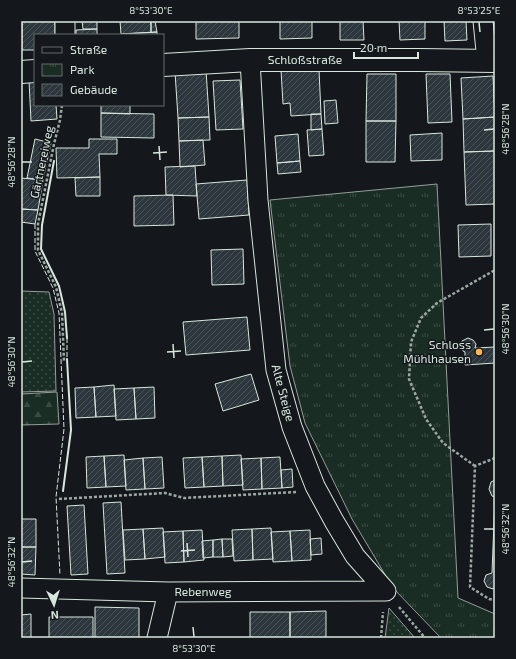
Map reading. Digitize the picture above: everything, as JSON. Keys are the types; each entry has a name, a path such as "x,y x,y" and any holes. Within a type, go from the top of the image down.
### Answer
{"street":[{"path":"65,21 65,34"},
{"path":"483,21 491,61"},
{"name":"Schloßstraße","path":"164,65 250,60 491,61"},
{"name":"Alte Steige","path":"250,60 258,200 276,370 292,427 315,486 355,556 386,591"},
{"path":"21,72 34,71"},
{"name":"Rebenweg","path":"21,588 168,592 386,591"},
{"path":"157,638 168,592"}],"path":[{"name":"Gärtnereiweg","path":"62,106 38,224 38,250 56,287 62,313 64,361"},
{"path":"475,466 443,443 426,419 409,379 411,342 421,318 437,303 495,270"},
{"path":"475,466 495,458"},
{"path":"475,466 470,587 489,599 495,600"},
{"path":"59,499 165,493 184,498 297,492"},
{"path":"381,638 386,591"},
{"path":"386,591 425,638"}],"green space":[{"path":"437,184 458,598 495,614 495,638 441,638 393,588 352,519 305,423 290,366 270,200"},
{"path":"21,291 49,292 54,314 56,391 21,392"},
{"path":"57,392 59,424 21,425 21,394"},
{"path":"389,608 415,638 385,638"}],"building":[{"path":"22,21 55,21 55,34 34,34 34,50 22,50"},
{"path":"82,21 97,21 97,29 83,29"},
{"path":"120,21 155,21 157,32 121,34"},
{"path":"196,21 239,21 239,38 196,39"},
{"path":"280,21 312,21 312,38 280,39"},
{"path":"340,21 363,21 364,40 340,40"},
{"path":"399,21 425,21 425,39 400,40"},
{"path":"444,21 466,21 467,40 445,41"},
{"path":"97,29 97,34 76,34 76,30"},
{"path":"157,32 157,34 121,34"},
{"path":"206,70 209,117 178,118 175,72"},
{"path":"281,70 319,70 321,114 291,116 290,103 283,104"},
{"path":"367,74 396,74 396,121 366,121"},
{"path":"426,74 450,74 452,122 428,123"},
{"path":"493,76 495,117 463,119 461,78"},
{"path":"29,80 34,80 34,106 56,106 57,119 31,121"},
{"path":"240,80 243,129 216,130 213,81"},
{"path":"336,100 338,123 325,124 324,101"},
{"path":"101,106 130,106 130,114 101,113"},
{"path":"101,113 154,114 154,138 101,137"},
{"path":"311,114 321,114 322,129 311,130"},
{"path":"209,117 210,140 179,141 178,118"},
{"path":"495,117 495,151 464,152 463,119"},
{"path":"366,121 396,121 395,162 366,162"},
{"path":"322,129 324,155 309,156 307,130"},
{"path":"442,133 442,160 411,161 410,135"},
{"path":"298,134 300,161 277,163 275,136"},
{"path":"35,139 51,143 43,180 27,178"},
{"path":"89,139 117,139 117,154 99,154 100,177 57,178 56,148 89,148"},
{"path":"203,140 205,165 180,167 179,141"},
{"path":"495,151 495,204 466,205 464,152"},
{"path":"300,161 301,172 278,174 277,163"},
{"path":"195,166 197,196 166,195 165,167"},
{"path":"100,177 100,196 76,196 75,178"},
{"path":"21,178 43,180 38,210 21,209"},
{"path":"247,180 249,215 199,219 196,184"},
{"path":"173,195 174,225 134,226 134,196"},
{"path":"21,209 38,210 35,224 21,222"},
{"path":"491,224 491,256 459,257 458,225"},
{"path":"243,249 244,284 212,285 211,250"},
{"path":"247,317 250,350 186,355 183,322"},
{"name":"Schloss Mühlhausen","path":"468,338 473,340 476,344 475,348 495,347 495,363 465,365 465,352 461,346 462,341"},
{"path":"251,374 259,400 223,411 215,384"},
{"path":"114,385 116,416 96,417 94,387"},
{"path":"94,387 96,417 76,418 75,388"},
{"path":"154,387 155,418 136,419 134,388"},
{"path":"134,388 136,419 116,420 114,389"},
{"path":"124,455 126,486 106,487 104,456"},
{"path":"241,455 243,485 223,486 222,456"},
{"path":"104,456 106,487 87,488 86,457"},
{"path":"222,456 223,486 204,487 202,457"},
{"path":"162,457 164,488 145,489 143,458"},
{"path":"202,457 204,487 185,488 183,458"},
{"path":"280,457 282,488 262,489 261,458"},
{"path":"143,458 145,489 126,490 124,460"},
{"path":"261,458 262,489 243,490 241,459"},
{"path":"292,469 293,487 282,488 281,470"},
{"path":"495,480 495,497 492,496 489,489 491,482"},
{"path":"495,497 495,587 493,589 487,587 484,581 486,575 492,573"},
{"path":"121,502 125,573 107,574 103,503"},
{"path":"84,505 88,574 71,575 67,506"},
{"path":"21,519 36,519 36,547 21,547"},
{"path":"163,528 165,557 145,559 143,529"},
{"path":"271,528 273,559 253,560 252,529"},
{"path":"143,529 145,559 125,560 123,530"},
{"path":"252,529 253,560 234,561 232,530"},
{"path":"202,530 204,560 184,562 183,531"},
{"path":"310,530 311,560 292,561 290,531"},
{"path":"183,531 184,562 165,563 163,532"},
{"path":"290,531 292,561 273,562 271,532"},
{"path":"321,538 322,554 311,555 310,539"},
{"path":"222,539 223,557 213,557 213,540"},
{"path":"222,539 232,539 233,556 223,557"},
{"path":"213,540 213,557 203,558 202,541"},
{"path":"21,547 36,547 35,575 21,574"},
{"path":"95,607 139,608 139,638 95,638"},
{"path":"326,611 326,638 290,638 290,612"},
{"path":"250,612 290,612 290,638 250,638"},
{"path":"31,614 31,638 21,638 21,615"},
{"path":"49,617 93,617 93,638 49,638"}],"fence":[{"path":"35,224 35,251 53,288 59,313 64,429 56,497 60,575"},
{"path":"67,338 67,359"}],"wall":[{"path":"54,161 42,225 41,249 59,286 65,312 67,338"},
{"path":"63,491 71,430 67,359"}],"place":[{"name":"Schloss Mühlhausen","path":"479,352"}]}
